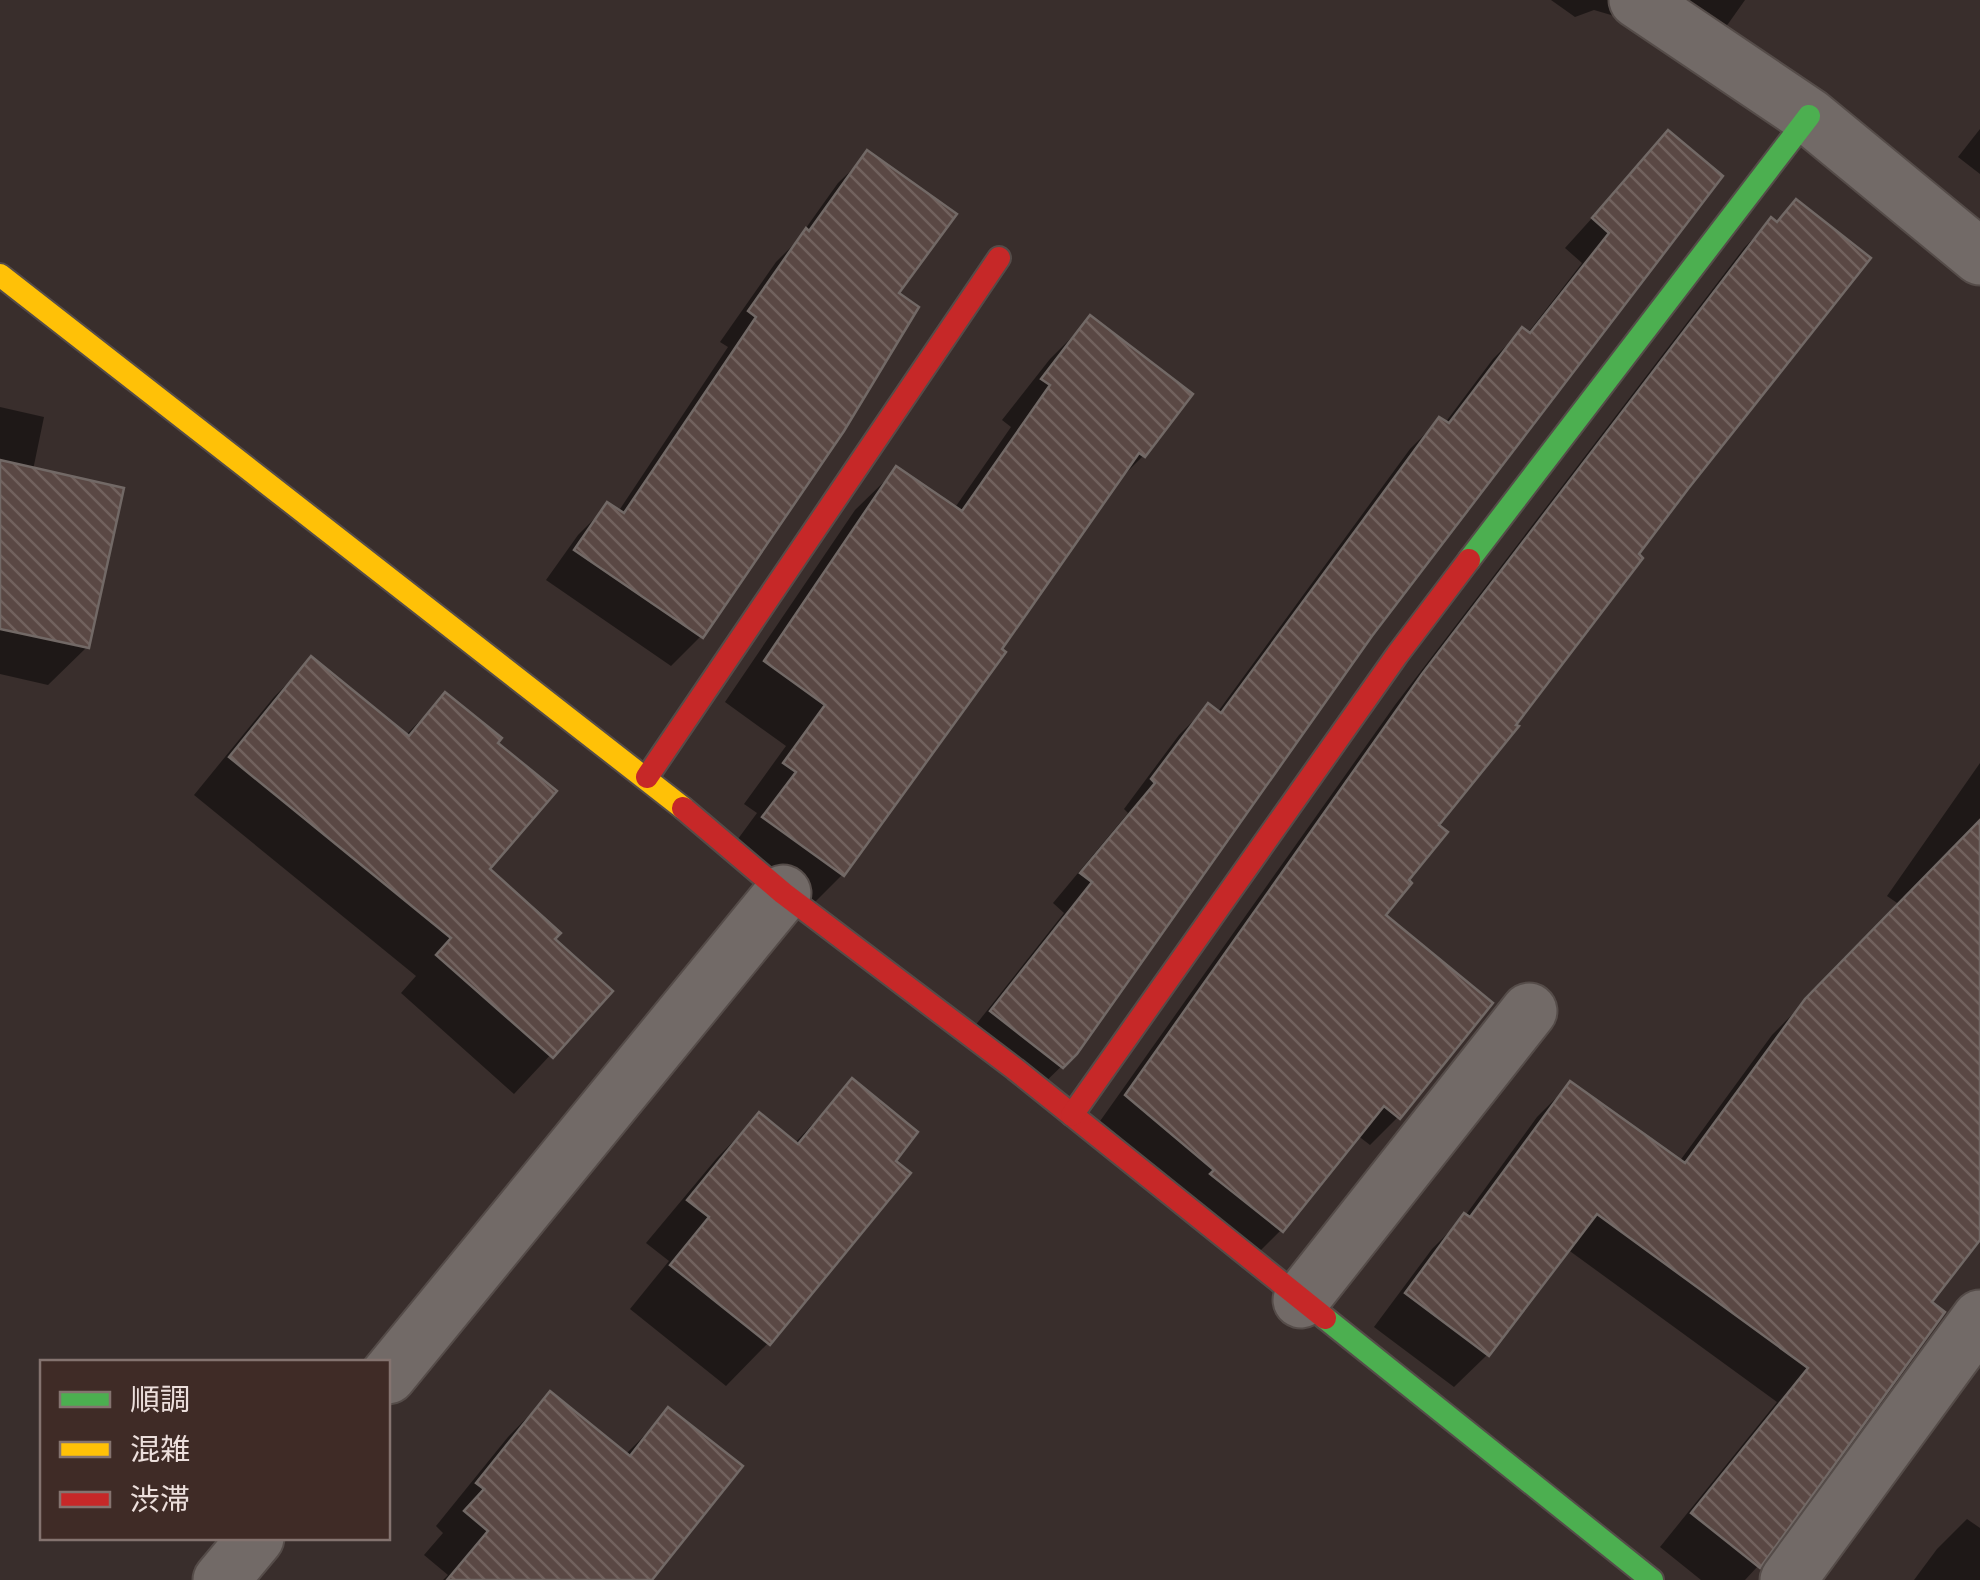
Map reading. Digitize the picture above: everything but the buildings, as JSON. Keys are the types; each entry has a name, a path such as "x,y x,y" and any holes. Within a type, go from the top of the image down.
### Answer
{"street":[{"path":"1637,0 1809,116 1980,257"},
{"path":"1072,1115 1397,655 1809,116"},
{"path":"646,777 999,258"},
{"path":"0,275 646,777 783,893 1072,1115 1652,1580"},
{"path":"390,1374 783,893"},
{"path":"1301,1300 1530,1010"},
{"path":"1788,1580 1980,1318"},
{"path":"221,1580 254,1540"}],"traffic: fast":[{"path":"1469,560 1809,116"},
{"path":"1325,1318 1652,1580"}],"traffic: slow":[{"path":"0,275 683,808"}],"traffic: jam":[{"path":"647,777 999,258"},
{"path":"1072,1115 1397,655 1469,560"},
{"path":"683,808 783,893 1015,1069 1325,1318"}]}
